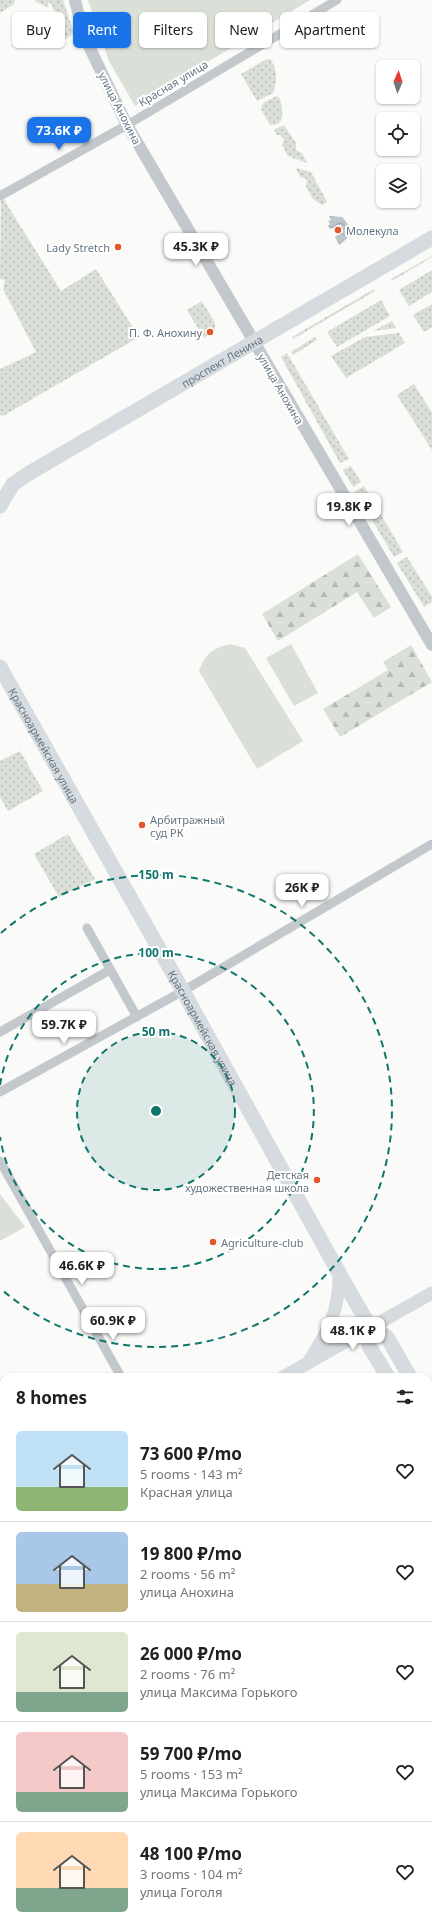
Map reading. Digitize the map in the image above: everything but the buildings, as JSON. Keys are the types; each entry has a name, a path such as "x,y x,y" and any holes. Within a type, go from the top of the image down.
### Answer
{"main road":[{"name":"проспект Ленина","path":"6,485 254,343 432,238"},
{"path":"0,506 6,485"},
{"name":"Красноармейская улица","path":"0,667 370,1327 387,1337 408,1373"},
{"path":"307,1364 326,1335 332,1321 339,1289 339,1273"},
{"path":"290,1373 432,1293"},
{"path":"370,1327 369,1346 386,1373"}],"street":[{"name":"улица Анохина","path":"75,0 84,36 126,125 432,645"},
{"name":"Красная улица","path":"0,196 126,125 337,0"},
{"path":"0,1092 183,991 432,844"},
{"path":"87,928 137,1017"},
{"path":"0,1032 110,970"},
{"path":"0,1161 119,1373"}],"green space":[{"path":"0,0 15,0 14,4 0,13"},
{"path":"35,0 63,0 73,34 65,40 65,12 55,12 49,1 48,7 36,2"},
{"path":"88,0 310,0 290,12 280,12 280,18 272,23 272,12 215,12 215,48 231,48 135,106 109,61 105,48 131,48 131,12 92,12"},
{"path":"270,59 276,71 276,80 273,93 257,101 241,74 265,60"},
{"path":"277,96 280,99 282,107 282,116 279,123 270,125 261,109 263,103"},
{"path":"284,125 296,143 296,150 302,153 307,163 288,156 282,145 284,140 274,131 275,129"},
{"path":"296,168 311,172 327,202 322,205 313,199 306,187 307,181 305,178 300,177"},
{"path":"1,195 61,291 96,269 139,337 3,416 0,415 0,369 36,352 3,289 5,280 0,279"},
{"path":"432,257 392,281 391,279"},
{"path":"432,270 432,292 409,306 399,290"},
{"path":"374,289 375,291 293,339 292,337"},
{"path":"381,300 390,316 337,347 327,332"},
{"path":"202,301 215,323 215,331 204,338 187,310"},
{"path":"432,304 432,327 424,332 413,315"},
{"path":"392,321 396,328 373,331"},
{"path":"399,333 405,343 346,378 331,356 365,337"},
{"path":"315,337 317,340 293,355 291,352"},
{"path":"287,353 349,459 340,463 281,357"},
{"path":"414,384 432,413 432,450 397,395"},
{"path":"351,466 361,482 353,487 343,470"},
{"path":"364,486 403,552 394,557 355,491"},
{"path":"358,554 391,607 374,618 357,592 278,641 262,614"},
{"path":"407,557 432,597 432,602 424,607 397,563"},
{"path":"230,644 245,648 303,741 257,769 199,671 204,660 210,653"},
{"path":"291,644 318,693 294,706 266,658"},
{"path":"411,645 432,682 340,737 323,709 388,670 383,662"},
{"path":"20,751 43,791 8,811 0,797 0,761"},
{"path":"68,834 95,879 59,897 34,854"},
{"path":"0,1194 25,1227 0,1241"}],"water":[{"path":"329,216 342,217 350,228 349,235 344,242 339,245 335,237 340,233 343,233 341,225 330,229 328,226 330,224 328,221 331,220"}],"place":[{"name":"Молекула","path":"338,230"},
{"name":"Lady Stretch","path":"118,247"},
{"name":"П. Ф. Анохину","path":"210,332"},
{"name":"Арбитражный суд РК","path":"142,825"},
{"name":"Детская художественная школа","path":"317,1180"},
{"name":"Agriculture-club","path":"213,1242"}]}
